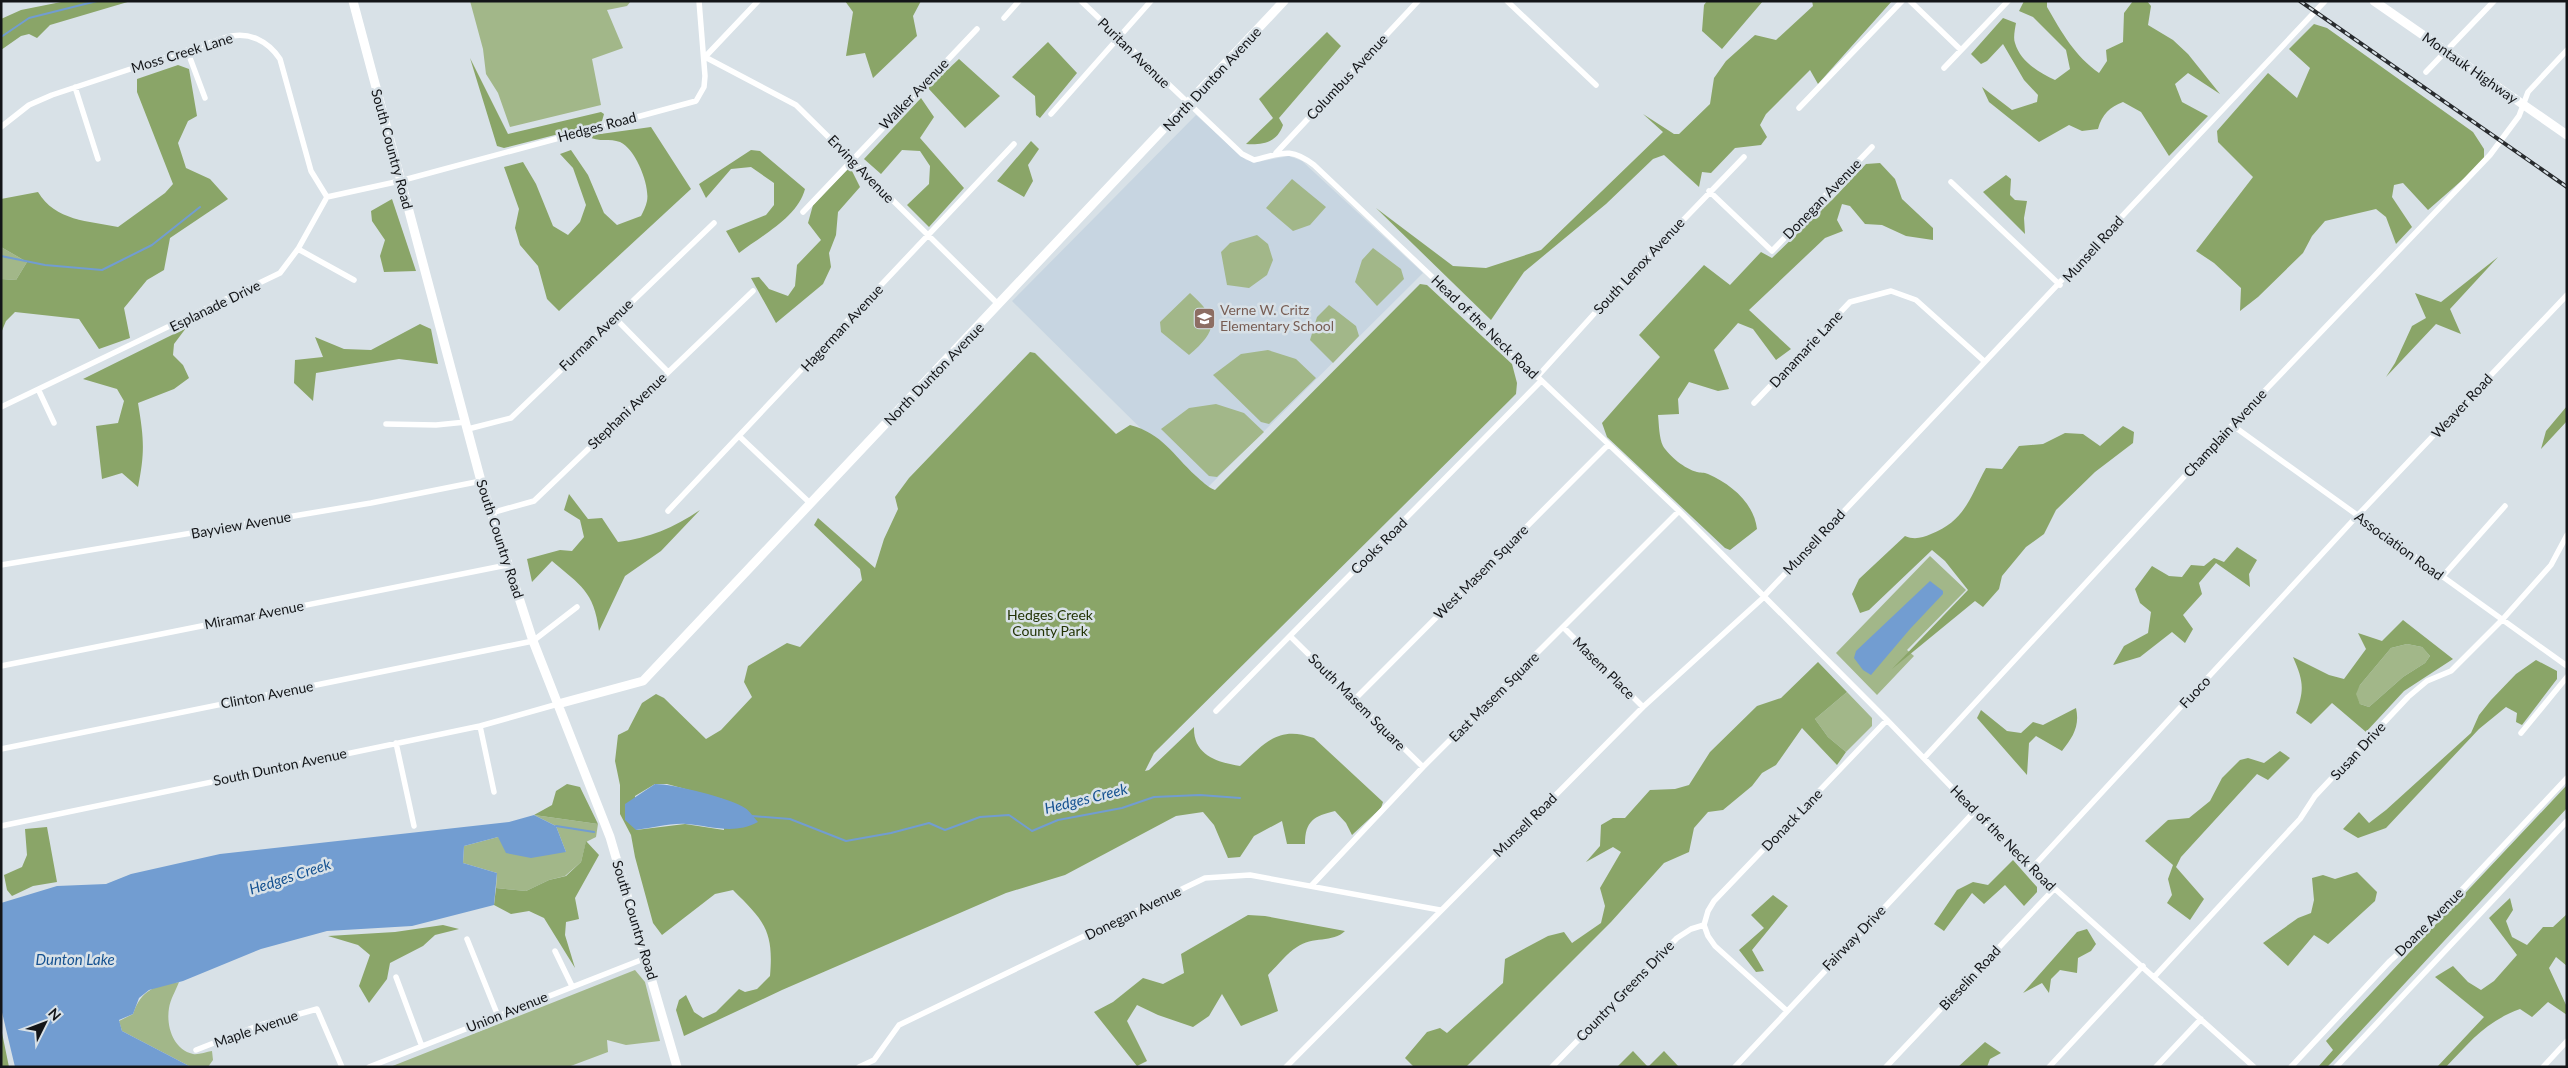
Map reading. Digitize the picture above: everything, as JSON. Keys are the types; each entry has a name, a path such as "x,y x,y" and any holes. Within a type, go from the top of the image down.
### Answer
{"main road":[{"name":"South Country Road","path":"354,1 481,482 533,641 610,837 677,1067"},
{"name":"North Dunton Avenue","path":"558,704 643,681 1000,305 1284,1"},
{"name":"Montauk Highway","path":"2374,1 2567,135"}],"street":[{"name":"Hedges Road","path":"400,181 696,101 704,87 704,58 699,1"},
{"path":"704,58 758,1"},
{"path":"1004,18 1019,1"},
{"name":"Puritan Avenue","path":"1081,1 1188,105"},
{"path":"1051,114 1151,1"},
{"name":"Columbus Avenue","path":"1276,153 1418,1"},
{"path":"1507,1 1596,85"},
{"path":"1799,108 1902,1"},
{"path":"1910,1 1962,50"},
{"path":"1944,68 2008,1"},
{"name":"Munsell Road","path":"1286,1067 1440,910 1644,707 1764,596 1984,361 2060,285 2325,1"},
{"path":"2426,72 2494,1"},
{"name":"Walker Avenue","path":"803,212 977,28"},
{"name":"Moss Creek Lane","path":"1,127 37,100 236,35 257,38 274,50 285,70 311,170 327,197"},
{"path":"187,50 205,98"},
{"name":"Champlain Avenue","path":"1924,758 2232,425 2484,161 2519,116 2528,92 2567,50"},
{"name":"Erving Avenue","path":"704,58 796,105 928,237 1000,305"},
{"path":"75,87 98,159"},
{"name":"Head of the Neck Road","path":"1188,105 1242,154 1254,160 1276,153 1290,152 1303,156 1314,165 1679,511 2032,868 2155,976 2254,1067"},
{"name":"Hagerman Avenue","path":"668,511 1014,144"},
{"name":"Donegan Avenue","path":"1709,191 1772,251 1872,147"},
{"name":"South Lenox Avenue","path":"1539,379 1709,191 1744,157"},
{"path":"327,197 400,181"},
{"path":"1951,182 2060,285"},
{"name":"Esplanade Drive","path":"1,408 268,281 280,273 298,249 327,197"},
{"name":"Furman Avenue","path":"386,424 467,426 511,418 714,223"},
{"path":"298,249 354,280"},
{"name":"Stephani Avenue","path":"491,513 534,502 753,291"},
{"name":"Danamarie Lane","path":"1754,403 1850,302 1890,291 1916,300 1984,361"},
{"name":"Weaver Road","path":"2357,516 2567,295"},
{"path":"615,318 668,372"},
{"name":"Cooks Road","path":"1216,711 1539,379"},
{"path":"39,391 54,423"},
{"name":"Association Road","path":"2232,425 2567,666"},
{"path":"739,436 811,504"},
{"name":"West Masem Square","path":"1354,700 1608,444"},
{"name":"Bayview Avenue","path":"1,565 371,503 481,482"},
{"path":"2442,577 2505,506"},
{"name":"East Masem Square","path":"1312,885 1423,768 1679,511"},
{"name":"Fuoco","path":"2032,868 2357,516"},
{"name":"Susan Drive","path":"2155,976 2300,819 2315,796 2408,697 2427,681 2451,671 2502,620 2551,565 2567,535"},
{"name":"Miramar Avenue","path":"1,666 507,565"},
{"path":"533,641 577,607"},
{"name":"Masem Place","path":"1564,628 1644,707"},
{"name":"South Masem Square","path":"1290,636 1423,768"},
{"name":"Clinton Avenue","path":"1,749 533,641"},
{"path":"2522,733 2567,677"},
{"name":"South Dunton Avenue","path":"1,826 480,726 558,704"},
{"name":"Donack Lane","path":"1704,925 1708,911 1714,901 1887,720"},
{"path":"480,726 494,792"},
{"path":"396,743 414,826"},
{"name":"Doane Avenue","path":"2292,1067 2390,961 2425,929 2567,778"},
{"name":"Fairway Drive","path":"1735,1067 1786,1010 1975,811"},
{"path":"2336,1067 2567,821"},
{"name":"Donegan Avenue","path":"859,1067 874,1060 899,1025 1205,878 1250,876 1312,885 1440,910"},
{"name":"Bieselin Road","path":"1886,1067 2054,889"},
{"path":"1704,925 1708,936 1715,946 1786,1010"},
{"name":"Country Greens Drive","path":"1552,1067 1677,938 1691,929 1704,925"},
{"path":"467,939 498,1016"},
{"path":"554,951 572,986"},
{"name":"Union Avenue","path":"369,1067 421,1044 646,958"},
{"path":"2049,1067 2143,966"},
{"path":"396,977 421,1044"},
{"name":"Maple Avenue","path":"196,1050 257,1026 317,1009 342,1067"},
{"path":"2156,1067 2200,1019"},
{"path":"2543,1067 2567,1041"}],"shaded area":[{"name":"Verne W. Critz Elementary School","path":"1196,115 1246,160 1257,162 1289,156 1302,161 1423,273 1204,491 1012,301"}],"green space":[{"path":"66,1 131,1 50,25 37,38 29,34 21,36 1,50 1,19 21,10"},
{"path":"470,1 631,1 627,6 607,10 623,48 592,59 601,105 510,127 498,93 486,74 483,49"},
{"path":"845,1 921,1 913,16 917,36 873,78 865,53 846,56 853,12"},
{"path":"1707,1 1763,1 1722,49 1702,31 1704,5"},
{"path":"1812,1 1892,1 1818,84 1810,70 1766,114 1760,125 1767,137 1761,145 1735,148 1711,173 1702,172 1699,187 1664,155 1653,159 1606,204 1524,272 1491,320 1376,208 1453,266 1486,268 1541,250 1663,132 1643,114 1674,134 1679,134 1710,104 1714,78 1726,61 1755,35 1776,40 1813,6"},
{"path":"2024,1 2047,1 2047,7 2070,43 2083,59 2099,73 2107,61 2106,50 2123,42 2124,13 2133,1 2147,1 2151,6 2148,25 2173,40 2188,54 2220,94 2188,73 2175,84 2182,102 2208,116 2169,156 2141,112 2123,102 2107,112 2098,129 2082,131 2069,125 2039,142 1989,102 1982,87 2012,110 2037,102 2038,95 2024,80 2003,44 1987,61 1981,64 1971,54 2003,18 2016,23 2014,36 2017,49 2031,66 2055,80 2070,69 2066,50 2033,17 2019,11"},
{"path":"2314,24 2327,28 2473,132 2484,149 2484,161 2428,210 2403,183 2394,185 2392,197 2412,227 2396,244 2386,217 2376,209 2325,221 2312,236 2303,253 2258,297 2240,311 2241,288 2214,263 2196,251 2253,177 2218,142 2217,131 2268,73 2297,98 2310,68 2289,49"},
{"path":"1327,32 1341,46 1279,118 1283,125 1277,136 1268,142 1246,144 1273,118 1259,99"},
{"path":"1048,42 1077,73 1040,118 1036,115 1035,96 1012,77"},
{"path":"470,58 508,134 601,112 604,114 602,121 590,126 504,148 497,146"},
{"path":"959,59 1000,96 965,128 928,88"},
{"path":"178,65 189,69 197,116 188,121 178,143 186,168 210,179 228,199 170,238 164,270 147,280 124,308 130,338 99,349 79,319 15,312 6,321 1,333 1,279 16,280 27,262 1,247 1,199 38,192 45,202 63,214 84,221 118,227 165,193 173,184 137,92 137,79"},
{"path":"921,98 934,117 920,138 964,188 929,227 907,205 929,184 930,166 920,151 902,150 881,174 864,159"},
{"path":"651,127 691,189 559,311 547,299 538,266 520,245 515,228 519,209 504,167 523,162 536,184 553,226 568,235 580,222 586,205 573,168 560,154 571,150 588,175 604,213 617,225 641,216 645,207 647,194 641,168 631,152 620,142 586,136"},
{"path":"1031,141 1039,149 1028,165 1033,181 1024,197 997,181"},
{"path":"751,150 760,151 805,189 801,199 787,217 739,253 726,231 766,215 774,205 774,183 751,167 731,169 706,198 699,184"},
{"path":"1880,163 1895,179 1902,199 1933,228 1933,240 1906,236 1882,225 1865,224 1850,206 1842,204 1837,220 1843,231 1825,238 1749,310 1791,349 1776,360 1753,329 1738,323 1714,350 1729,389 1718,391 1689,382 1678,399 1679,414 1658,415 1662,443 1669,454 1687,468 1707,473 1725,483 1740,496 1751,511 1757,529 1730,550 1725,548 1607,437 1602,423 1660,357 1639,335 1704,265 1730,285 1761,252 1772,258 1866,164"},
{"path":"850,167 860,187 838,212 836,235 829,253 831,267 823,284 776,323 751,278 759,277 769,289 788,296 795,286 797,265 821,240 808,223 813,205"},
{"path":"2006,175 2011,179 2010,195 2015,200 2027,201 2024,218 2025,234 1983,192"},
{"path":"1292,179 1326,207 1310,225 1293,231 1266,208"},
{"path":"392,199 416,271 384,272 380,256 385,240 372,221 371,211"},
{"path":"1257,235 1268,244 1273,260 1267,275 1249,288 1227,285 1221,252 1230,243"},
{"path":"1,247 27,262 16,280 1,279"},
{"path":"1373,248 1401,269 1404,279 1377,306 1355,282 1362,260"},
{"path":"2498,257 2450,309 2461,334 2436,324 2386,377 2395,363 2412,326 2426,318 2415,293 2441,302"},
{"name":"Hedges Creek County Park","path":"1420,284 1427,285 1512,364 1517,383 1516,394 1154,753 1145,771 1149,770 1194,727 1195,737 1202,751 1215,759 1240,766 1273,738 1281,735 1302,735 1314,738 1383,802 1381,808 1352,835 1346,823 1335,811 1321,815 1309,825 1305,836 1305,844 1287,844 1282,821 1254,836 1240,857 1228,858 1214,825 1203,812 1176,816 1065,875 1006,893 782,990 684,1036 676,1010 679,1000 686,995 694,1012 703,1018 716,1012 739,989 745,992 757,989 770,976 771,960 768,937 765,927 733,890 715,894 662,935 653,923 631,835 620,814 620,785 615,761 618,735 628,730 642,703 656,694 664,698 706,739 721,730 752,697 744,682 748,666 787,643 800,647 862,580 860,569 814,525 818,518 875,568 884,539 898,509 895,497 909,478 1030,352 1035,353 1116,434 1130,425 1151,434 1159,439 1203,482 1215,490","holes":["655,784 667,784 722,799 724,830 685,824 636,830 635,796"]},
{"path":"1190,293 1206,310 1211,324 1210,331 1199,346 1189,355 1161,332 1160,322"},
{"path":"1329,305 1356,326 1359,336 1333,363 1310,340 1317,317"},
{"path":"420,324 431,329 438,364 399,359 316,373 313,401 294,383 295,360 323,357 315,337 344,349 371,350"},
{"path":"186,328 174,344 173,355 183,365 189,378 174,389 138,403 143,445 138,487 122,473 102,479 96,426 118,423 124,401 117,389 83,379"},
{"path":"1268,350 1296,359 1316,378 1269,424 1261,422 1213,375 1241,354"},
{"path":"1216,404 1244,413 1264,432 1217,477 1209,476 1161,429 1189,408"},
{"path":"2567,406 2567,421 2541,449 2546,431"},
{"path":"2123,426 2134,432 2133,443 2095,472 2056,510 2044,534 2026,547 2002,576 1999,589 1983,607 1975,601 1892,669 1968,590 1945,561 1932,550 1869,610 1860,613 1852,594 1859,579 1905,536 1924,537 1952,522 1971,498 1986,468 2002,469 2019,446 2043,444 2065,433 2083,434 2100,446"},
{"path":"569,494 588,519 602,518 618,542 641,538 661,531 700,510 661,551 625,576 599,631 597,617 584,590 552,561 532,582 527,559 560,550 572,551 584,537 580,520 564,510"},
{"path":"2237,547 2257,560 2249,574 2250,587 2216,563 2199,583 2202,594 2183,615 2193,629 2185,643 2172,632 2140,657 2113,665 2124,646 2148,633 2151,612 2140,603 2135,589 2152,566 2169,576 2182,577 2191,565 2204,566 2214,558 2224,562"},
{"path":"1930,556 1966,590 1907,650 1914,656 1877,695 1836,653"},
{"path":"2403,620 2453,659 2404,691 2366,732 2332,703 2311,724 2296,713 2301,697 2302,685 2293,657 2329,675 2344,679 2366,649 2358,633 2382,641","holes":["2407,644 2422,647 2430,656 2425,663 2403,677 2369,707 2360,704 2356,694 2360,685 2391,648"]},
{"path":"2407,644 2422,647 2430,656 2425,663 2403,677 2369,707 2360,704 2355,694 2360,685 2391,648"},
{"path":"2536,660 2557,671 2557,679 2522,725 2516,722 2517,713 2506,707 2479,729 2386,828 2358,838 2343,829 2359,812 2369,823 2386,810 2471,733 2479,715 2491,700 2516,674"},
{"path":"1818,662 1847,692 1815,719 1828,737 1846,752 1837,765 1802,728 1776,765 1762,773 1752,786 1723,810 1708,812 1694,828 1689,852 1664,863 1611,922 1466,1067 1414,1067 1405,1058 1427,1032 1440,1028 1447,1033 1503,983 1505,959 1548,936 1564,932 1572,943 1601,923 1605,906 1600,888 1621,852 1613,847 1586,862 1600,846 1601,825 1613,818 1625,818 1650,790 1675,789 1689,785 1710,752 1757,706 1781,698"},
{"path":"1847,692 1872,718 1872,726 1846,752 1828,737 1815,719"},
{"path":"2076,708 2077,720 2075,731 2062,751 2036,736 2029,743 2027,775 1977,718 1981,710 2007,731 2021,733 2033,722 2043,725"},
{"path":"2280,751 2290,758 2268,780 2257,774 2181,857 2176,867 2204,899 2190,920 2167,903 2172,895 2168,879 2173,865 2145,841 2168,820 2189,818 2210,801 2222,778 2240,760 2248,758 2264,763"},
{"path":"567,784 580,787 598,824 534,815 552,805 556,791"},
{"path":"2567,785 2567,808 2333,1061 2327,1067 2318,1067 2333,1050 2326,1041"},
{"path":"534,815 598,824 596,837 586,842 581,862 565,876 549,880 526,891 496,888 497,873 463,863 464,846 498,837 566,852 556,826"},
{"path":"47,827 57,882 33,886 12,896 7,890 4,875 22,867 27,855 25,829"},
{"path":"586,841 599,855 575,898 579,919 566,922 565,935 575,968 544,918 529,911 511,914 494,905 496,888 526,891 549,880 566,876 581,862"},
{"path":"2013,860 2037,887 2037,892 2024,906 2005,885 1984,904 1972,893 1944,931 1934,924 1957,890 1973,882 1988,885"},
{"path":"2357,872 2377,892 2375,901 2328,944 2314,935 2288,966 2263,943 2298,918 2311,913 2314,900 2312,878 2323,875 2335,879"},
{"path":"1773,895 1788,906 1752,950 1764,971 1756,972 1739,950 1764,928 1751,915"},
{"path":"2510,898 2513,910 2506,921 2512,937 2527,945 2543,927 2553,927 2567,914 2567,966 2556,957 2549,968 2567,1007 2567,1015 2548,1002 2532,1017 2520,1009 2497,1020 2479,1033 2446,1067 2437,1067 2484,1017 2435,977 2453,966 2468,982 2481,990 2494,981 2517,955 2489,918"},
{"path":"1248,915 1265,916 1345,931 1335,937 1303,944 1289,953 1268,975 1278,1011 1241,1026 1222,994 1209,1016 1193,1027 1158,1015 1137,1005 1127,1021 1147,1061 1137,1066 1094,1012 1113,1002 1143,978 1163,984 1184,973 1181,954"},
{"path":"443,925 459,929 435,935 423,946 390,963 387,979 369,1003 359,986 370,955 358,945 328,936 395,932"},
{"path":"2087,929 2096,944 2091,951 2078,958 2077,973 2060,970 2051,979 2049,993 2042,983 2023,993 2077,932"},
{"path":"635,970 645,982 660,1041 626,1045 607,1040 608,1052 568,1067 390,1067"},
{"path":"179,982 172,998 168,1015 172,1036 180,1047 193,1054 212,1051 213,1060 208,1067 191,1067 122,1031 119,1021 133,1014 140,999 145,994 156,987"},
{"path":"1,1028 9,1067 1,1067"},
{"path":"1985,1042 2001,1053 1990,1059 1987,1067 1958,1067"},
{"path":"1633,1051 1648,1067 1617,1067"},
{"path":"1664,1051 1679,1067 1648,1067"}],"water":[{"path":"1930,581 1943,591 1943,594 1871,675 1863,670 1854,658 1856,651"},
{"path":"655,784 687,789 738,804 747,809 758,822 749,826 732,829 680,824 636,830 625,820 625,804"},
{"name":"Dunton Lake","path":"534,815 556,826 566,852 531,858 506,853 498,837 464,846 463,863 497,873 494,905 412,926 327,931 261,949 183,981 149,990 139,998 133,1014 119,1020 122,1031 191,1067 15,1067 1,1008 1,903 57,886 106,884 131,874 220,854 509,822"}],"waterway":[{"path":"1,37 29,18 97,1"},
{"path":"1,256 45,265 102,270 152,245 200,207"},
{"name":"Hedges Creek","path":"752,816 790,819 846,841 891,833 929,823 945,830 980,817 1009,815 1032,831 1058,820 1122,808 1154,797 1200,795 1240,798"},
{"name":"Hedges Creek","path":"556,826 594,832"}],"railway":[{"path":"2300,1 2567,187"}],"place":[{"name":"Verne W. Critz Elementary School","path":"1204,318"}]}
